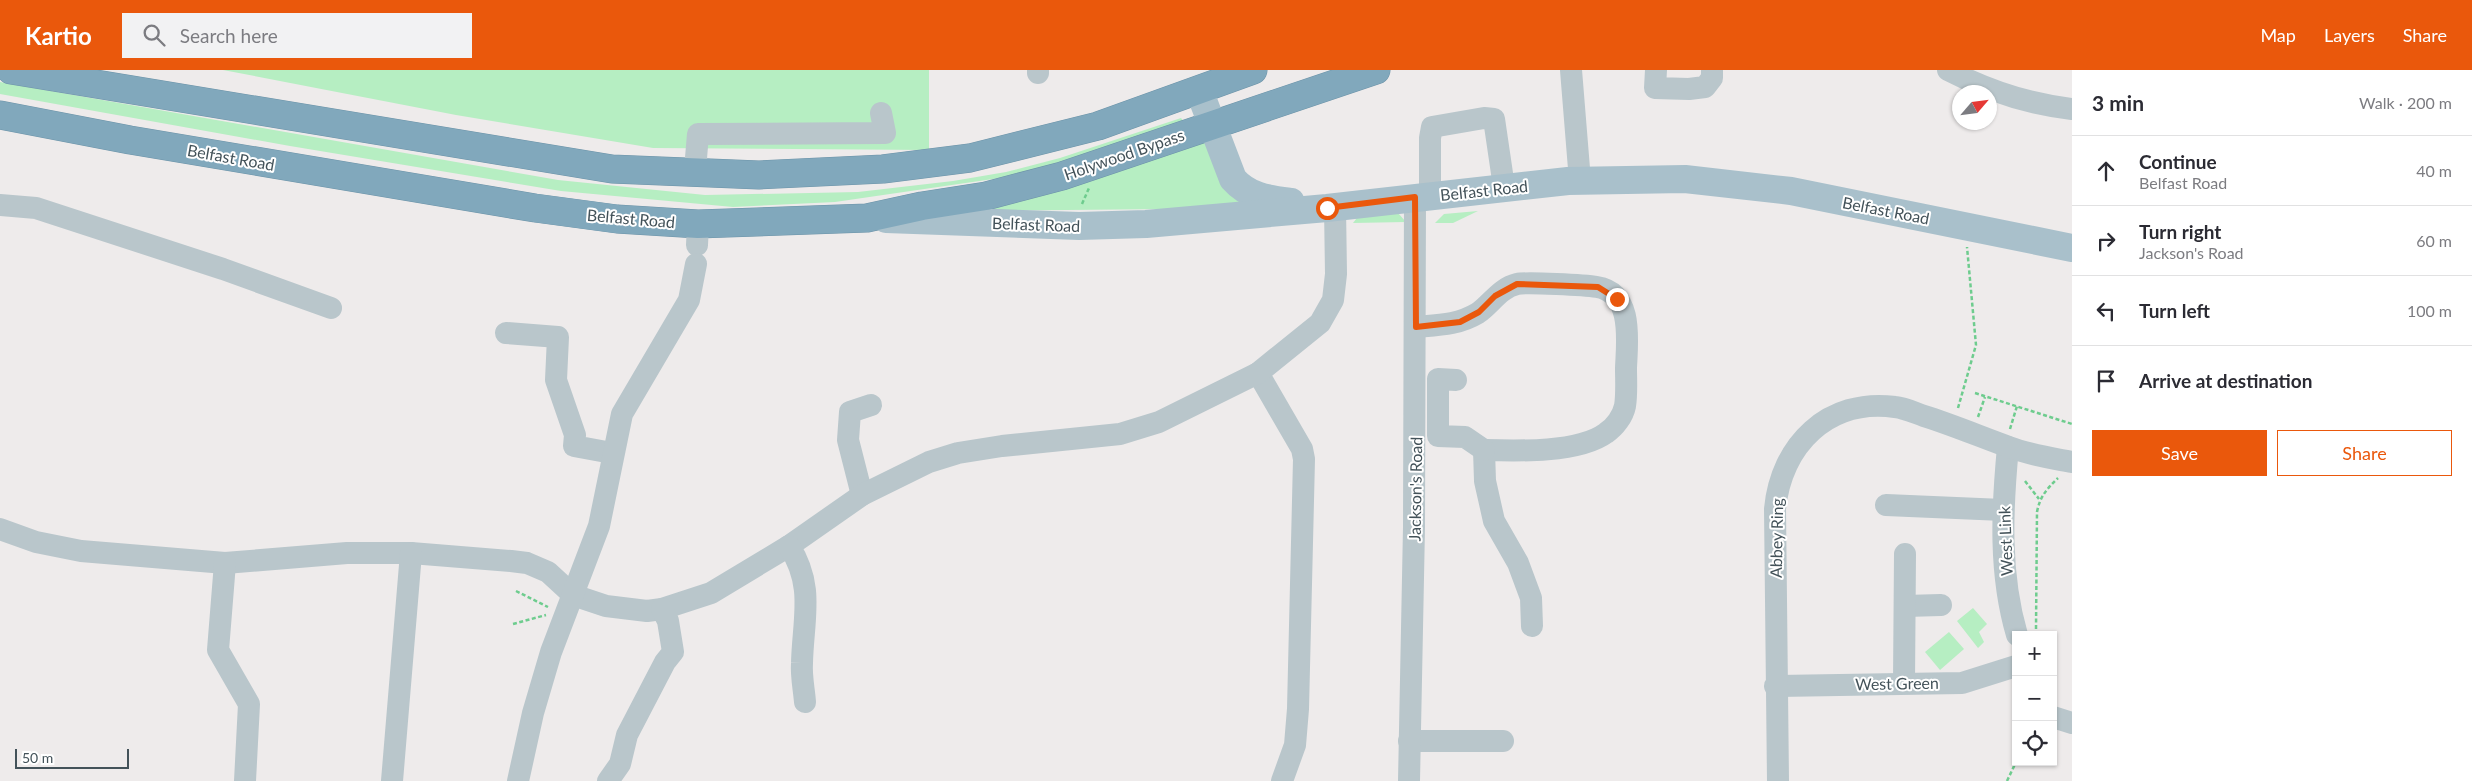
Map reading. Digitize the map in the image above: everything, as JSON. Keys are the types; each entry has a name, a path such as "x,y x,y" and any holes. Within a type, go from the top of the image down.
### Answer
{"highway":[{"path":"11,70 612,169 759,176 861,170 970,158 1098,126 1254,70"},
{"name":"Holywood Bypass","path":"867,218 922,206 986,196 1089,167 1376,70"},
{"name":"Belfast Road","path":"0,115 130,140 535,208 617,219 697,244 867,218"}],"main road":[{"path":"1199,90 1213,124 1228,170 1240,187 1255,196 1331,208"},
{"name":"Belfast Road","path":"867,218 1079,226 1146,224 1331,208 1422,196 1580,181 1684,179 1790,191 2072,248"}],"street":[{"path":"1571,70 1580,181"},
{"path":"1656,70 1655,88 1690,89 1705,87 1712,78 1712,70"},
{"path":"1948,70 2008,97 2038,105 2072,109"},
{"path":"699,173 696,158 698,134 885,133 881,113"},
{"name":"Jackson's Road","path":"1409,781 1414,574 1416,327 1422,196 1432,127 1484,118 1494,119 1504,188"},
{"path":"0,205 36,208 223,268 331,308"},
{"path":"0,529 36,542 81,551 225,563 346,553 411,552 527,563 548,572 573,595 606,606 647,611 662,609 711,593 789,546 862,495 929,462 958,453 1002,446 1088,439 1120,434 1184,411 1258,373 1320,323 1333,300 1336,274 1331,208"},
{"path":"518,781 534,713 564,616 598,526 612,453 622,414 689,300 697,244"},
{"path":"1416,327 1460,322 1479,312 1495,296 1517,284 1598,287 1612,294 1622,307 1627,325 1625,406 1615,425 1603,435 1589,442 1534,452 1484,450 1465,437 1438,436 1438,379 1456,380"},
{"path":"506,333 558,337 556,380 575,436 574,446 612,453"},
{"path":"1258,373 1302,449 1304,459 1298,710 1295,745 1282,781"},
{"path":"862,495 848,440 850,412 871,405"},
{"name":"Abbey Ring","path":"1778,781 1775,509 1779,480 1792,454 1811,432 1823,422 1851,410 1866,407 1897,407 2069,467"},
{"name":"West Link","path":"2006,446 2003,510 2006,584 2016,631"},
{"path":"1484,450 1485,481 1494,521 1518,563 1532,598 1532,626"},
{"path":"1886,505 2003,510"},
{"path":"789,546 805,578 806,593 801,666 805,702"},
{"path":"392,781 411,552"},
{"path":"1904,682 1905,554"},
{"path":"225,563 218,650 249,704 246,781"},
{"path":"1905,606 1941,605"},
{"path":"608,781 620,764 627,735 662,668 674,652 668,621 662,609"},
{"name":"West Green","path":"1776,686 1904,682 1962,683 2012,667"},
{"path":"2057,718 2072,723"},
{"path":"1409,741 1503,741"}],"path":[{"path":"1079,226 1082,206 1090,186 1089,167"},
{"path":"1953,425 1976,345 1967,240"},
{"path":"1975,393 2072,424"},
{"path":"2006,446 2017,406"},
{"path":"2036,631 2037,512 2039,499 2044,491 2069,467"},
{"path":"516,591 564,616"},
{"path":"513,624 548,614 564,616"},
{"path":"2007,781 2014,766"}],"green space":[{"path":"223,70 929,70 929,150 653,148 456,115"},
{"path":"0,82 558,180 705,195 858,192 953,181 1006,172 1060,158 1181,118 1184,122 1058,164 1000,178 835,202 733,207 561,191 290,146 0,94"},
{"path":"1207,142 1271,208 972,211"},
{"path":"1478,211 1453,223 1435,223 1444,214"},
{"path":"1398,213 1406,222 1353,223 1360,214"},
{"path":"1973,608 1987,624 1979,632 1984,642 1978,648 1957,621"},
{"path":"1949,632 1964,649 1940,670 1925,652"}],"route":[{"path":"1327,208 1415,197 1416,327 1456,324 1479,312 1495,296 1517,284 1598,287 1612,294 1617,299"}]}
